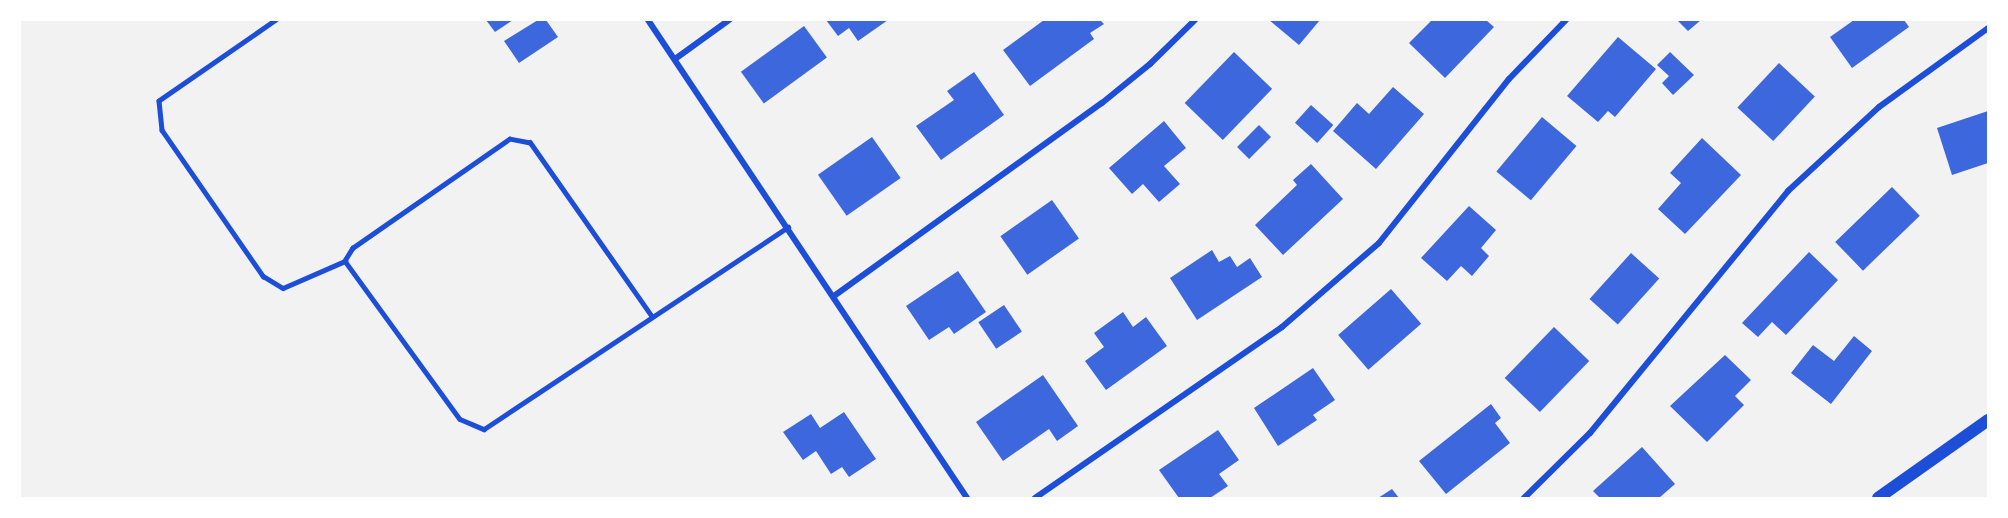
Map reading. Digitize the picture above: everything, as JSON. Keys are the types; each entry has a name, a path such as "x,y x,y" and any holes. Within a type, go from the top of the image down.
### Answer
{"main road":[{"path":"1878,498 1989,420"}],"street":[{"path":"648,20 967,498"},
{"path":"675,59 729,20"},
{"path":"834,296 1102,103 1150,64 1195,20"},
{"path":"1035,498 1282,327 1379,243 1509,79 1566,20"},
{"path":"1524,498 1590,433 1734,262 1788,191 1879,107 1989,28"}],"lane":[{"path":"276,20 159,101 162,130 263,276 283,288 345,261 353,249 510,139 530,143 652,317"},
{"path":"345,261 460,419 484,429 788,227"}],"building":[{"path":"486,20 513,20 495,32"},
{"path":"538,20 546,20 558,37 519,63 504,41"},
{"path":"826,20 888,20 858,41 849,28 838,36"},
{"path":"1044,20 1100,20 1104,24 1090,33 1094,39 1030,86 1003,50"},
{"path":"1269,20 1320,20 1299,45"},
{"path":"1432,20 1486,20 1494,27 1445,78 1409,43"},
{"path":"1677,20 1701,20 1688,31"},
{"path":"1854,20 1904,20 1909,27 1852,68 1830,37"},
{"path":"804,26 827,58 764,103 741,72"},
{"path":"1618,37 1656,69 1615,117 1608,111 1598,122 1567,96"},
{"path":"1234,52 1272,89 1223,140 1185,103"},
{"path":"1670,52 1694,75 1673,95 1662,83 1669,76 1657,65"},
{"path":"1779,63 1815,96 1773,141 1737,108"},
{"path":"974,72 1004,115 941,160 916,126 954,100 947,91"},
{"path":"1393,87 1424,114 1376,169 1333,131 1357,103 1369,114"},
{"path":"1311,105 1333,125 1317,143 1295,123"},
{"path":"1988,111 1988,163 1952,175 1937,128"},
{"path":"1542,117 1576,146 1531,200 1496,171"},
{"path":"1164,121 1186,148 1164,166 1180,184 1159,202 1143,184 1132,194 1109,168"},
{"path":"1259,125 1271,137 1249,159 1237,147"},
{"path":"872,137 901,178 847,216 818,175"},
{"path":"1702,138 1741,175 1685,234 1658,209 1681,183 1670,173"},
{"path":"1311,164 1343,199 1283,255 1255,225 1297,185 1293,180"},
{"path":"1892,187 1920,216 1863,271 1835,242"},
{"path":"1052,200 1079,239 1027,275 1000,236"},
{"path":"1469,206 1496,230 1481,248 1489,256 1472,276 1461,266 1447,281 1421,258"},
{"path":"1212,250 1219,262 1230,256 1237,267 1250,258 1262,277 1197,320 1170,278"},
{"path":"1809,252 1838,280 1786,335 1772,322 1758,337 1742,323"},
{"path":"1631,253 1659,278 1618,325 1590,299"},
{"path":"958,271 986,312 954,334 949,327 929,340 906,306"},
{"path":"1391,289 1421,324 1368,370 1338,335"},
{"path":"1004,305 1022,332 996,349 978,322"},
{"path":"1123,312 1133,327 1146,317 1167,346 1106,390 1085,361 1104,347 1094,333"},
{"path":"1554,327 1589,361 1540,412 1505,378"},
{"path":"1854,336 1872,351 1831,404 1791,373 1813,345 1834,361"},
{"path":"1725,355 1751,380 1735,396 1744,405 1707,442 1670,406"},
{"path":"1313,368 1335,400 1313,415 1317,420 1278,446 1254,408"},
{"path":"1043,375 1078,426 1057,441 1049,429 1003,461 976,422"},
{"path":"1491,404 1501,418 1495,423 1510,443 1446,494 1419,461"},
{"path":"844,412 876,459 849,477 842,467 831,474 816,451 803,460 783,432 811,414 820,428"},
{"path":"1218,430 1239,460 1219,474 1228,486 1210,498 1179,498 1159,470"},
{"path":"1642,447 1675,484 1659,498 1600,498 1593,491"},
{"path":"1392,489 1399,498 1378,498"}]}
